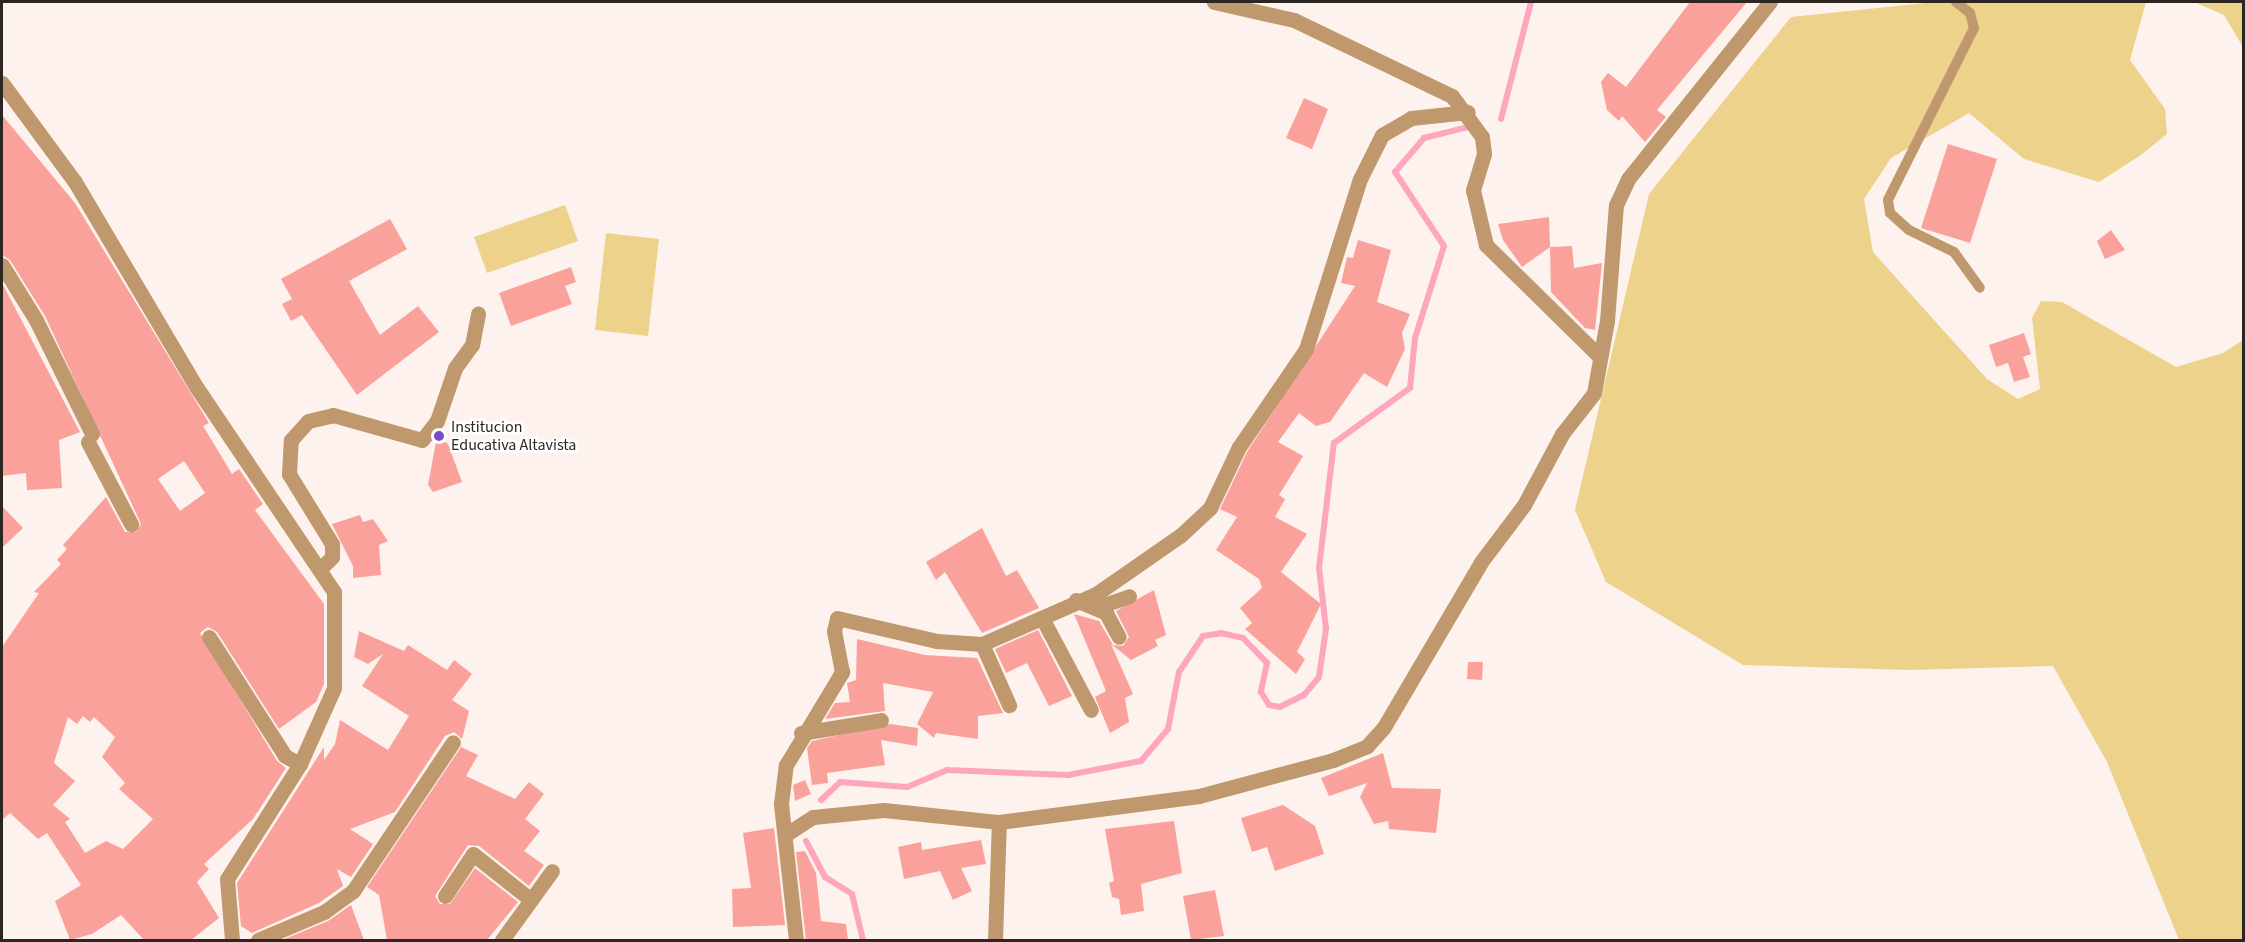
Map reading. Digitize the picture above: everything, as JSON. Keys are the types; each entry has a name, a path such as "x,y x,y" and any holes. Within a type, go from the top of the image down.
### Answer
{"street":[{"path":"1214,2 1294,20 1452,96 1468,112 1482,136 1484,154 1473,190 1486,245 1600,357"},
{"path":"785,835 804,818 884,810 999,822 1199,796 1333,760 1367,746 1384,727 1481,562 1524,505 1562,434 1594,393 1616,205 1628,179 1770,2"},
{"path":"2,83 75,182 197,388 321,567 338,612 334,688 300,764 227,879 229,940"},
{"path":"796,940 785,835 786,765 801,733 842,672 834,631 837,618 937,642 982,644 1042,618 1076,600 1096,594 1181,536 1210,508 1239,447 1306,349 1360,179 1382,135 1411,118 1468,112"},
{"path":"2,265 36,320 131,524"},
{"path":"321,567 332,556 332,544 290,474 291,440 308,422 333,415 422,440 437,421 455,368 472,345 477,314"},
{"path":"1095,608 1129,596"},
{"path":"1076,600 1106,613 1119,637"},
{"path":"1042,618 1091,710"},
{"path":"209,637 285,756 300,764"},
{"path":"982,644 1010,705"},
{"path":"801,733 881,720"},
{"path":"258,940 324,912 353,891 453,742"},
{"path":"995,940 999,822"},
{"path":"445,896 473,854 531,900"},
{"path":"502,940 552,871"}],"lane":[{"path":"1956,2 1970,13 1974,28 1888,200 1890,213 1909,230 1954,252 1980,288"}],"shaded area":[{"path":"1935,2 2146,2 2130,60 2165,109 2167,134 2141,155 2099,182 2024,159 1969,113 1891,158 1864,199 1873,252 1987,379 2018,399 2040,389 2032,318 2041,301 2062,302 2176,367 2223,353 2243,340 2243,940 2179,940 2107,762 2053,666 1910,670 1743,665 1606,582 1575,510 1649,194 1791,17"},
{"path":"2194,2 2243,2 2243,47 2224,15"},
{"path":"565,205 578,241 487,273 474,237"},
{"path":"606,233 659,239 648,336 595,330"}],"building":[{"path":"1690,2 1747,2 1657,110 1666,117 1645,142 1622,116 1619,121 1607,110 1601,82 1608,73 1626,87"},
{"path":"1304,98 1328,109 1312,149 1286,138"},
{"path":"2,115 75,203 209,423 203,426 232,474 239,469 263,504 255,510 324,604 324,684 316,702 279,729 217,632 208,627 200,633 277,761 286,768 253,819 204,864 209,869 197,882 219,918 191,940 144,940 121,915 92,934 70,940 55,901 81,885 47,833 38,839 10,813 2,820 2,647 39,593 34,592 61,564 57,560 67,549 63,545 106,497 125,532 136,532 141,524 45,316 10,260 2,255","holes":["184,461 205,493 180,511 158,479","83,716 90,722 94,717 115,737 102,757 125,783 119,789 153,819 123,849 106,841 85,853 65,822 70,819 53,805 75,781 54,763 68,717 77,724"]},
{"path":"1948,144 1997,159 1970,243 1921,228"},
{"path":"1549,217 1550,247 1522,267 1503,240 1498,224"},
{"path":"390,219 407,249 349,281 380,335 418,306 439,332 357,395 302,315 291,321 282,304 292,299 281,279"},
{"path":"2111,230 2125,250 2105,259 2097,241"},
{"path":"1358,240 1391,250 1377,302 1410,314 1402,333 1405,349 1387,387 1364,373 1330,422 1316,426 1299,413 1278,442 1303,456 1279,495 1285,499 1275,517 1307,534 1281,572 1321,604 1297,652 1305,659 1296,674 1245,629 1252,623 1240,608 1262,588 1259,579 1216,550 1237,517 1220,509 1247,452 1355,286 1341,283 1347,257 1353,258"},
{"path":"1572,246 1574,268 1602,263 1595,330 1585,328 1551,292 1550,247"},
{"path":"571,267 576,282 565,286 572,304 511,326 499,293"},
{"path":"2,283 80,432 59,440 62,488 27,490 26,473 2,476"},
{"path":"2024,333 2031,354 2023,357 2030,377 2014,382 2008,363 1996,367 1989,345"},
{"path":"437,437 448,444 462,482 433,492 428,485"},
{"path":"2,506 23,528 2,548"},
{"path":"360,515 363,522 373,519 388,541 379,545 381,575 353,578 353,566 332,524"},
{"path":"982,528 1006,576 1017,570 1039,608 982,633 945,572 936,580 926,562"},
{"path":"1154,590 1166,635 1155,640 1158,646 1131,660 1111,644 1133,694 1125,698 1129,722 1110,733 1095,697 1106,691 1074,614 1099,621 1113,645 1123,646 1129,637 1116,611"},
{"path":"1038,630 1072,696 1049,706 1027,663 1006,673 995,649"},
{"path":"359,631 404,651 408,645 447,670 454,660 472,674 452,700 469,711 462,739 454,732 445,736 395,812 350,829 373,844 351,877 337,869 343,886 319,903 252,933 241,926 237,883 324,747 324,760 335,744 340,720 388,750 409,716 362,686 383,654 368,664 354,657"},
{"path":"857,639 925,655 977,658 1003,713 978,716 978,739 936,733 934,738 917,724 933,692 883,683 885,711 825,719 835,703 850,702 847,683 856,680"},
{"path":"1468,662 1483,662 1482,680 1467,679"},
{"path":"890,724 918,728 917,746 881,740 885,765 827,773 828,783 812,785 807,748 812,741"},
{"path":"461,747 478,755 466,776 515,799 529,782 544,794 525,819 540,831 524,851 544,865 529,886 479,846 468,845 435,896 440,904 450,904 475,868 518,902 487,940 387,940 379,895 367,887"},
{"path":"1383,753 1392,788 1441,789 1436,833 1389,829 1388,821 1374,824 1360,797 1367,783 1329,796 1321,778"},
{"path":"805,780 811,794 795,801 793,785"},
{"path":"1283,805 1315,826 1324,854 1275,871 1267,847 1252,852 1241,818"},
{"path":"1174,821 1182,873 1141,884 1144,911 1121,915 1119,899 1112,897 1109,883 1114,881 1105,829"},
{"path":"774,828 785,925 733,927 732,889 751,888 743,833"},
{"path":"981,840 986,864 961,868 972,891 953,900 940,871 904,879 898,847 921,842 922,850"},
{"path":"805,851 816,873 821,921 846,924 848,940 806,940 796,852"},
{"path":"1215,890 1224,936 1191,940 1183,896"},
{"path":"351,905 364,940 282,940 328,921"}],"waterway":[{"path":"1501,119 1531,2"},
{"path":"821,800 840,782 907,787 947,770 1068,775 1141,761 1168,729 1179,672 1203,636 1221,633 1243,638 1267,663 1261,692 1269,705 1280,707 1304,695 1319,677 1326,629 1319,568 1334,443 1410,388 1415,338 1444,246 1395,172 1424,138 1468,127"},
{"path":"806,841 825,877 852,894 863,940"}],"place":[{"name":"Institucion Educativa Altavista","path":"439,436"}]}
